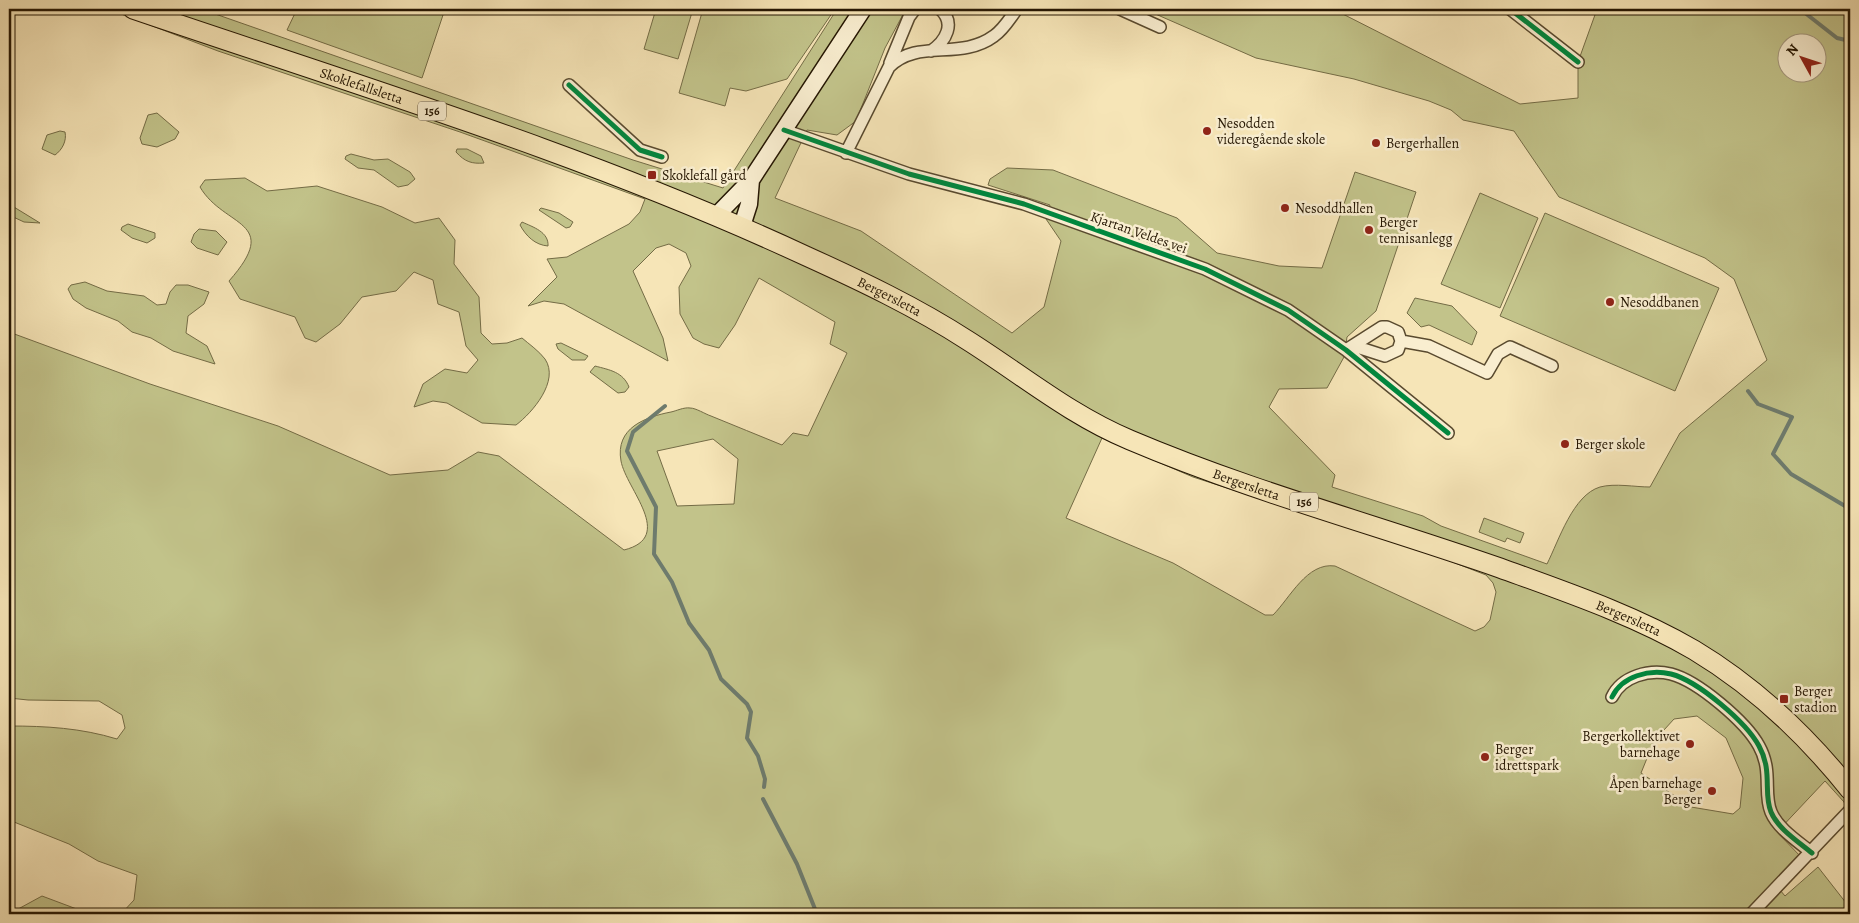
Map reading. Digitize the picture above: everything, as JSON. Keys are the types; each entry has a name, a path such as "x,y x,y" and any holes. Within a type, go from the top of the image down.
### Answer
{"main road":[{"name":"Skoklefallsletta","path":"132,9 560,154 729,221"},
{"path":"729,221 751,180 863,9"},
{"path":"729,221 749,204 751,180"},
{"name":"Bergersletta","path":"729,221 919,311 967,339 1066,406 1125,438 1195,465 1576,596 1667,635 1719,666 1770,705 1817,751 1850,790"}],"street":[{"path":"846,153 889,67 909,17 915,9"},
{"path":"931,51 941,44 948,29 948,18 940,9"},
{"path":"889,67 898,58 910,53 962,50 989,40 997,34 1017,9"},
{"path":"1120,9 1160,27"},
{"path":"1510,9 1578,62"},
{"path":"569,85 640,150 662,157"},
{"name":"Kjartan Veldes vei","path":"784,130 909,174 1024,204 1191,262 1288,310 1350,348 1448,433"},
{"path":"1350,348 1382,327 1387,327 1398,332 1401,341 1429,346 1487,372 1498,354 1510,347 1552,366"},
{"name":"Kjartan Veldes vei","path":"1350,348 1385,356 1398,350 1401,341"},
{"path":"1612,697 1616,689 1631,678 1653,674 1670,674 1726,708 1746,728 1764,755 1768,774 1771,813 1794,838 1812,853"},
{"path":"1751,914 1812,853 1850,810"}],"green space":[{"path":"108,9 201,9 633,160 723,188 837,9 906,9 885,48 856,121 837,135 807,130 775,198 861,231 1012,333 1044,307 1061,241 1046,219 1050,205 988,185 990,179 1007,168 1053,170 1177,218 1217,253 1279,266 1322,268 1355,172 1416,192 1376,311 1347,337 1344,357 1327,388 1279,389 1269,407 1335,475 1332,487 1423,516 1441,526 1547,564 1562,531 1582,499 1600,487 1618,485 1650,487 1680,433 1767,360 1734,279 1705,258 1559,197 1514,131 1463,120 1451,110 1429,101 1354,79 1256,58 1144,9 1333,9 1520,104 1578,98 1578,62 1596,12 1593,9 1850,9 1850,819 1844,802 1825,781 1777,832 1802,858 1775,884 1785,896 1818,867 1850,908 1850,914 121,914 134,900 137,875 98,861 69,844 9,820 9,726 63,728 117,739 125,728 122,715 99,701 9,698 9,332 150,384 278,426 390,475 448,470 478,452 499,456 624,550 639,544 646,535 647,524 644,511 621,461 620,450 627,432 651,417 692,408 782,445 793,433 808,436 847,353 830,344 835,322 759,278 735,325 719,348 704,344 693,338 680,314 679,287 691,266 686,253 669,244 656,248 633,271 663,338 668,361 564,304 544,301 528,306 557,277 547,259 567,257 629,224 640,212 645,199 460,132 218,51","holes":["1102,438 1193,477 1432,554 1486,575 1493,583 1496,592 1490,620 1484,627 1475,631 1335,566 1325,566 1308,575 1273,615 1265,615 1173,563 1066,518","713,439 738,459 734,504 677,506 657,451","1697,716 1726,738 1743,778 1740,808 1733,814 1691,807 1641,773 1654,741 1674,719"]},
{"path":"297,9 445,9 422,78 287,30"},
{"path":"656,9 693,9 678,59 644,49"},
{"path":"703,9 835,9 787,79 746,91 730,88 725,106 679,93"},
{"path":"157,113 179,132 175,139 157,147 142,144 140,138 148,115"},
{"path":"60,131 65,132 65,139 58,153 55,155 42,149 47,135"},
{"path":"457,149 467,149 481,156 484,163 472,163 462,158 456,152"},
{"path":"351,154 374,160 388,159 410,172 415,179 408,185 398,187 374,170 358,168 345,159 346,156"},
{"path":"245,178 267,191 317,186 382,207 415,223 439,218 455,240 454,264 479,297 481,333 492,344 507,343 522,338 545,359 549,368 549,377 547,386 536,405 516,425 482,423 447,403 433,401 414,407 423,384 445,369 467,373 478,360 466,346 459,312 438,304 433,280 414,272 396,291 362,297 340,324 316,342 305,338 295,317 240,299 229,281 244,261 251,246 250,235 244,226 210,200 200,187 205,180"},
{"path":"1480,193 1538,218 1500,308 1441,284"},
{"path":"9,204 40,223 24,222 9,215"},
{"path":"541,208 559,213 573,222 570,227 566,228 539,210"},
{"name":"Nesoddbanen","path":"1545,213 1719,288 1675,391 1500,316"},
{"path":"522,222 543,234 548,241 548,246 535,242 528,236 520,225"},
{"path":"128,224 155,233 155,238 147,243 132,238 121,230 122,227"},
{"path":"199,229 216,231 227,242 218,255 197,248 191,242 194,234"},
{"path":"85,282 107,291 144,296 157,305 166,304 170,292 176,285 188,285 209,292 204,304 188,316 186,333 207,346 215,364 173,351 151,338 132,332 118,321 86,308 73,299 68,289 71,285"},
{"path":"1415,298 1452,306 1477,332 1472,345 1429,325 1421,327 1407,313"},
{"path":"561,343 588,356 585,360 572,360 558,349 556,344"},
{"path":"595,366 611,370 620,375 629,387 625,392 618,393 590,372"},
{"path":"1484,518 1524,533 1520,543 1507,538 1505,542 1479,532"},
{"path":"42,896 90,914 9,914"}],"waterway":[{"path":"1800,9 1837,38 1850,41"},
{"path":"1748,391 1758,404 1792,417 1773,454 1791,474 1845,506 1850,506"},
{"path":"665,406 633,432 627,451 656,507 654,554 672,582 689,623 709,650 721,679 747,704 751,712 747,738 758,756 765,779 764,787"},
{"path":"763,799 797,864 817,914"}],"cycle path":[{"path":"1510,9 1578,62"},
{"path":"569,85 640,150 662,157"},
{"path":"784,130 909,174 1024,204 1205,269 1288,310 1346,350 1448,433"},
{"path":"1612,697 1622,684 1629,679 1645,674 1663,673 1682,678 1720,704 1744,726 1759,746 1766,764 1769,805 1774,818 1789,835 1812,853"}],"place":[{"name":"Nesodden videregående skole","path":"1207,131"},
{"name":"Bergerhallen","path":"1376,143"},
{"name":"Skoklefall gård","path":"652,175"},
{"name":"Nesoddhallen","path":"1285,208"},
{"name":"Berger tennisanlegg","path":"1369,230"},
{"name":"Nesoddbanen","path":"1610,302"},
{"name":"Berger skole","path":"1565,444"},
{"name":"Berger stadion","path":"1784,699"},
{"name":"Bergerkollektivet barnehage","path":"1690,744"},
{"name":"Berger idrettspark","path":"1485,757"},
{"name":"Åpen barnehage Berger","path":"1712,791"}]}
